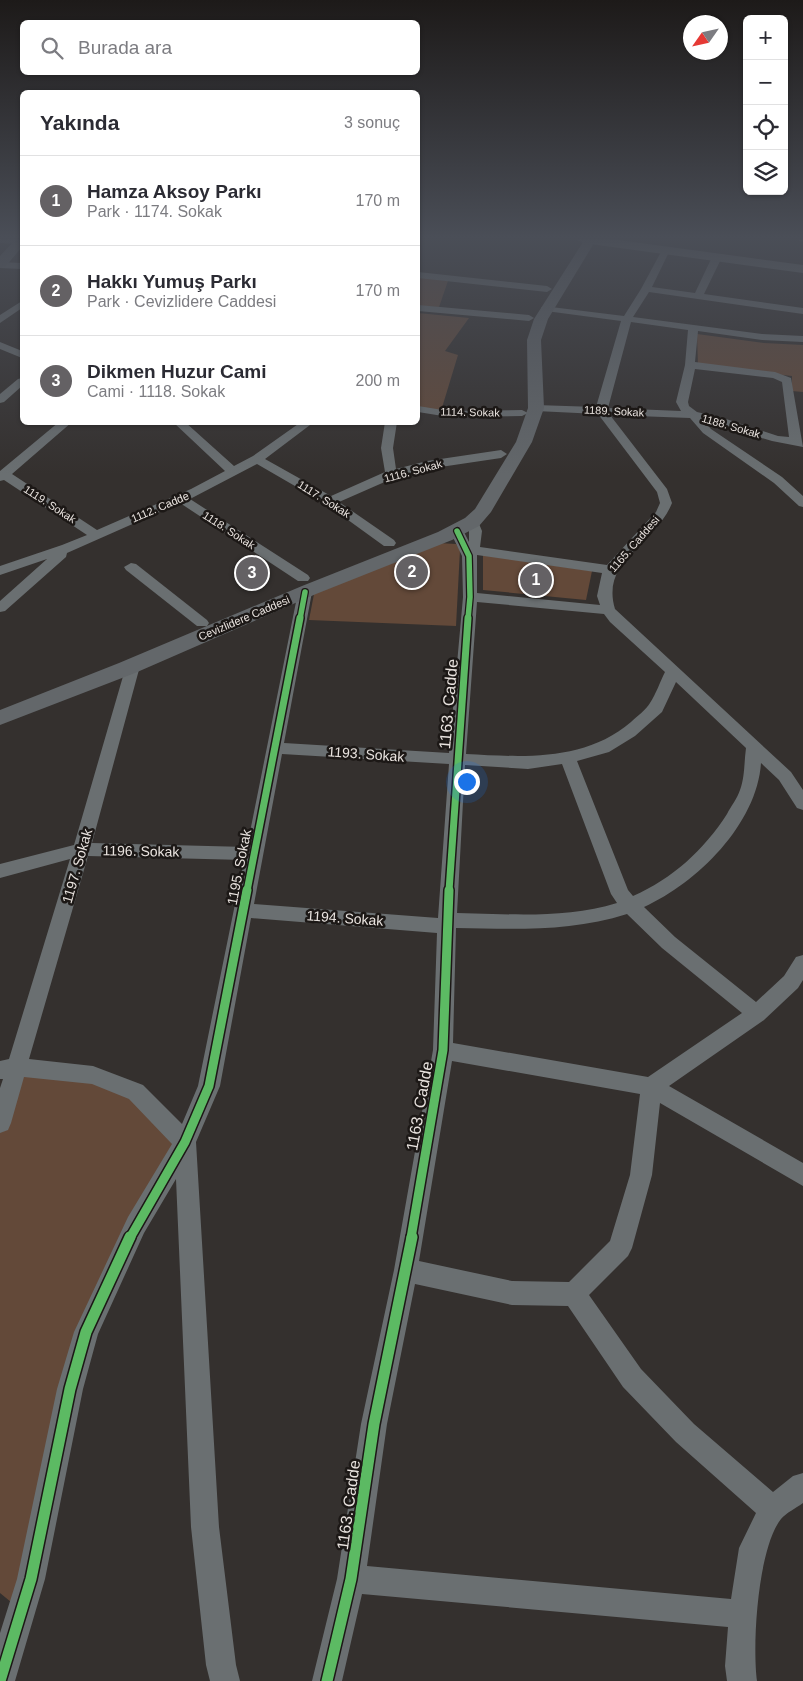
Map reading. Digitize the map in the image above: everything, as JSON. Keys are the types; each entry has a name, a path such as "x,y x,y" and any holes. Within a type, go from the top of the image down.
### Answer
{"main road":[{"name":"Cevizlidere Caddesi","path":"0,718 304,585 482,512 524,442 529,411 534,340 542,317"},
{"name":"Cevizlidere Caddesi","path":"0,703 135,658 202,623 304,585 389,543 460,521 500,454 529,411 520,347 529,318"}],"street":[{"path":"523,317 529,318"},
{"path":"616,317 762,336 803,339"},
{"path":"601,411 627,319"},
{"name":"1188. Sokak","path":"693,327 690,366 682,402 684,408 693,415 719,420 768,437 799,442"},
{"path":"0,345 20,355"},
{"path":"7,360 20,355"},
{"path":"690,366 779,376 787,380 799,442"},
{"path":"0,400 20,384"},
{"path":"788,392 803,393"},
{"name":"1114. Sokak","path":"420,409 449,414 529,411"},
{"name":"1189. Sokak","path":"529,411 601,411 693,415"},
{"name":"1165. Caddesi","path":"601,411 662,492 666,503 662,513 610,570 605,588 605,603 608,610"},
{"path":"693,415 707,431 778,480 803,502"},
{"path":"2,475 63,425"},
{"path":"181,425 233,472"},
{"name":"1112. Cadde","path":"0,571 67,548 181,498 257,459 305,425"},
{"path":"390,425 386,462 392,474"},
{"name":"1116. Sokak","path":"330,501 392,474 427,465 500,454"},
{"name":"1117. Sokak","path":"257,459 330,501 389,543"},
{"name":"1119. Sokak","path":"2,475 96,535"},
{"name":"1118. Sokak","path":"181,498 304,585"},
{"name":"1163. Cadde","path":"460,521 461,544 471,553"},
{"name":"1163. Cadde","path":"327,1681 352,1579 374,1424 406,1270 443,1050 447,923 457,760 470,597 471,553 477,530 460,521"},
{"path":"0,608 67,548"},
{"path":"471,553 610,570"},
{"path":"131,567 202,623"},
{"name":"1195. Sokak","path":"0,1680 31,1579 70,1389 86,1332 136,1225 185,1142 209,1086 255,854 304,585"},
{"path":"470,597 608,610 623,628 674,671 785,776 803,804"},
{"name":"1197. Sokak","path":"0,1123 9,1068 82,849 135,658"},
{"name":"1193. Sokak","path":"275,748 528,763 568,758 602,748 629,732 656,708 674,671"},
{"name":"1194. Sokak","path":"244,910 447,923 580,919 631,907 672,884 702,860 730,826 749,788 754,746"},
{"path":"568,758 620,894 631,907 675,947 757,1014"},
{"name":"1196. Sokak","path":"0,871 82,849 255,854"},
{"path":"406,1270 512,1293 574,1294 620,1248 640,1175 651,1087 757,1014 791,982 803,963"},
{"path":"443,1050 651,1087 803,1175"},
{"path":"9,1068 93,1075 136,1092 185,1142 205,1527 221,1665 225,1681"},
{"path":"574,1294 632,1378 685,1433 772,1508"},
{"path":"742,1681 740,1666 743,1614 753,1548 772,1508 803,1486"},
{"path":"352,1579 743,1614"}],"shaded area":[{"path":"420,317 469,318 445,351 458,355 441,411 420,407"},
{"path":"697,334 764,343 803,345 803,392 792,391 792,376 698,366"},
{"path":"438,543 456,544 460,550 456,626 309,620 314,594"},
{"path":"483,555 592,571 586,600 483,590"},
{"path":"18,1067 136,1092 185,1142 86,1332 22,1611 0,1593 0,1123"}],"cycle path":[{"path":"327,1681 351,1579 374,1424 406,1270 443,1050 447,920 470,597 469,556 457,531"},
{"path":"0,1681 31,1579 70,1389 86,1332 136,1225 185,1142 209,1086 305,592"}],"place":[{"name":"Hakkı Yumuş Parkı","path":"412,572"},
{"name":"Dikmen Huzur Cami","path":"252,573"},
{"name":"Hamza Aksoy Parkı","path":"536,580"}]}
